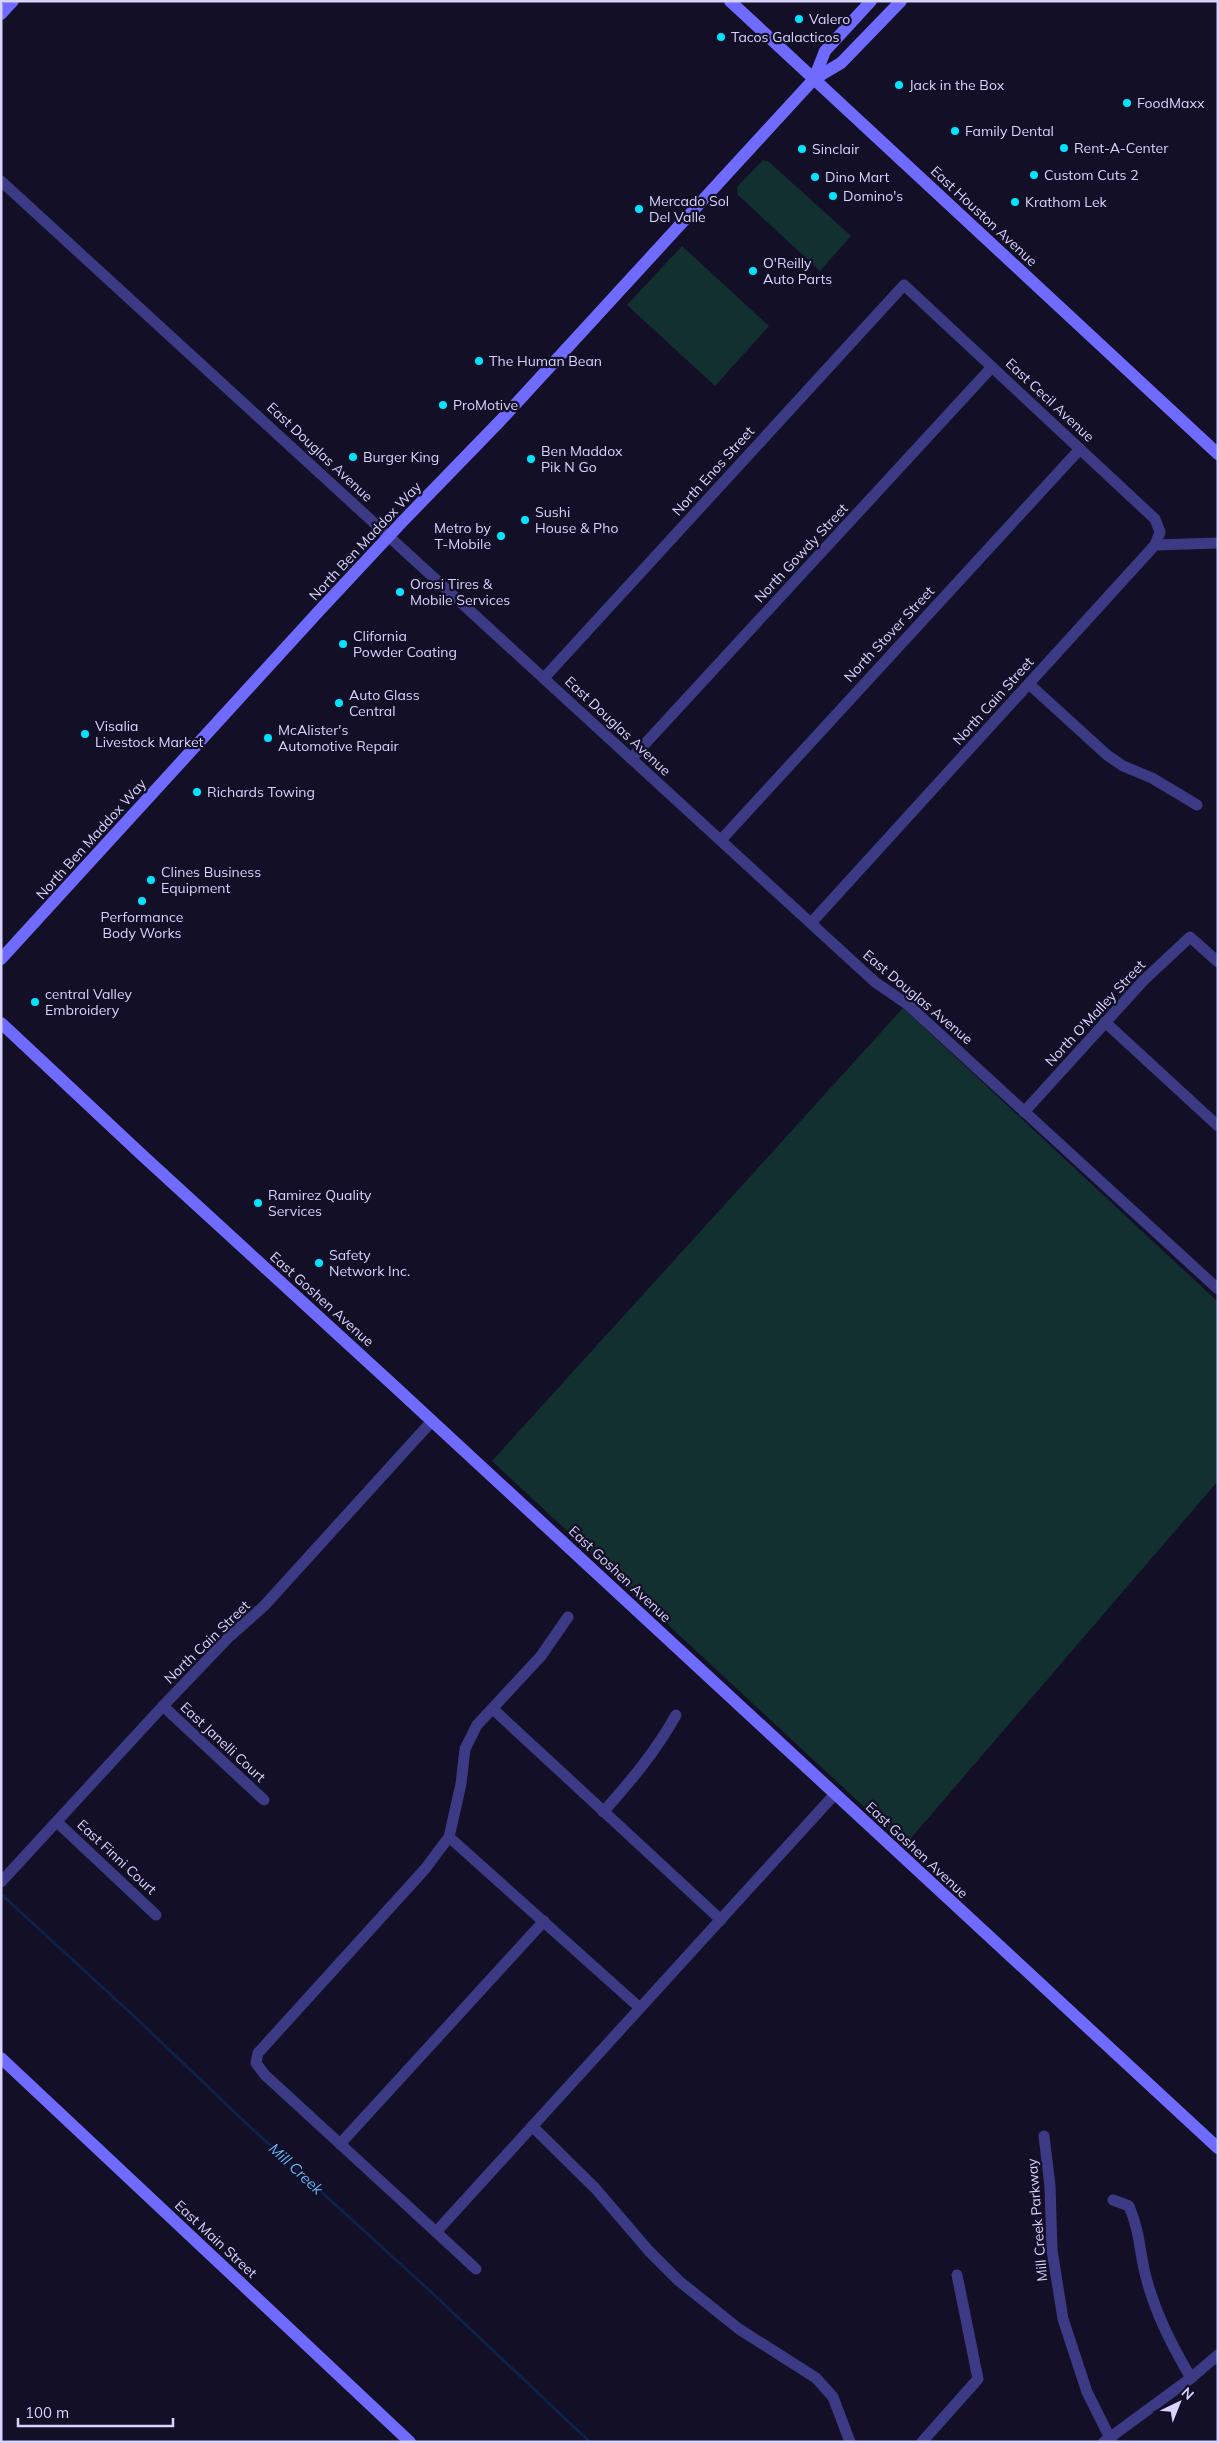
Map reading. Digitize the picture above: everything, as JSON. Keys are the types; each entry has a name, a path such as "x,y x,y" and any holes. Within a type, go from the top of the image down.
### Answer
{"street":[{"path":"1,14 13,1"},
{"name":"East Houston Avenue","path":"730,1 1218,454"},
{"name":"North Ben Maddox Way","path":"814,79 825,51 871,1"},
{"name":"North Ben Maddox Way","path":"1,959 389,536 495,426 814,79 841,63 901,1"},
{"name":"East Douglas Avenue","path":"1,181 875,982 907,1004 1218,1289"},
{"name":"East Cecil Avenue","path":"904,285 1156,519 1160,532 1155,545"},
{"name":"North Enos Street","path":"544,678 904,285"},
{"name":"North Gowdy Street","path":"631,759 992,367"},
{"name":"North Stover Street","path":"720,840 1080,449"},
{"path":"1155,545 1218,543"},
{"name":"North Cain Street","path":"811,923 1155,545"},
{"path":"1029,684 1107,755 1122,766 1152,778 1197,805"},
{"name":"North O'Malley Street","path":"1024,1112 1104,1022 1144,980 1190,937 1218,962"},
{"path":"1104,1022 1218,1126"},
{"name":"East Goshen Avenue","path":"1,1023 1218,2148"},
{"name":"North Cain Street","path":"1,1882 163,1706 228,1638 264,1606 432,1421"},
{"path":"476,2270 265,2075 256,2063 258,2053 418,1876 449,1837 461,1784 465,1749 477,1725 541,1656 568,1617"},
{"name":"East Janelli Court","path":"163,1706 264,1800"},
{"path":"492,1709 721,1920"},
{"path":"603,1812 643,1767 660,1744 676,1715"},
{"path":"436,2232 835,1794"},
{"name":"East Finni Court","path":"57,1822 156,1915"},
{"path":"449,1837 640,2008"},
{"path":"340,2144 544,1922"},
{"name":"East Main Street","path":"1,2058 410,2442"},
{"path":"532,2126 595,2188 649,2251 679,2281 739,2329 816,2378 833,2397 850,2442"},
{"name":"Mill Creek Parkway","path":"1044,2136 1050,2186 1052,2250 1063,2319 1087,2392 1108,2440"},
{"path":"1113,2200 1129,2206 1138,2228 1144,2269 1156,2307 1172,2345 1191,2378"},
{"path":"922,2442 978,2380 957,2275"},
{"path":"1108,2440 1191,2378 1218,2355"}],"green space":[{"path":"763,160 769,162 851,236 820,271 738,195 737,187"},
{"path":"682,246 769,326 715,386 627,305"},
{"path":"903,1008 1218,1302 1218,1481 905,1845 492,1461"}],"waterway":[{"name":"Mill Creek","path":"3,1896 136,2018 248,2125 428,2289 590,2442"}],"place":[{"name":"Valero","path":"799,19"},
{"name":"Tacos Galacticos","path":"721,37"},
{"name":"Jack in the Box","path":"899,85"},
{"name":"FoodMaxx","path":"1127,103"},
{"name":"Family Dental","path":"955,131"},
{"name":"Rent-A-Center","path":"1064,148"},
{"name":"Sinclair","path":"802,149"},
{"name":"Custom Cuts 2","path":"1034,175"},
{"name":"Dino Mart","path":"815,177"},
{"name":"Domino's","path":"833,196"},
{"name":"Krathom Lek","path":"1015,202"},
{"name":"Mercado Sol Del Valle","path":"639,209"},
{"name":"O'Reilly Auto Parts","path":"753,271"},
{"name":"The Human Bean","path":"479,361"},
{"name":"ProMotive","path":"443,405"},
{"name":"Burger King","path":"353,457"},
{"name":"Ben Maddox Pik N Go","path":"531,459"},
{"name":"Sushi House & Pho","path":"525,520"},
{"name":"Metro by T-Mobile","path":"501,536"},
{"name":"Orosi Tires & Mobile Services","path":"400,592"},
{"name":"Clifornia Powder Coating","path":"343,644"},
{"name":"Auto Glass Central","path":"339,703"},
{"name":"Visalia Livestock Market","path":"85,734"},
{"name":"McAlister's Automotive Repair","path":"268,738"},
{"name":"Richards Towing","path":"197,792"},
{"name":"Clines Business Equipment","path":"151,880"},
{"name":"Performance Body Works","path":"142,901"},
{"name":"central Valley Embroidery","path":"35,1002"},
{"name":"Ramirez Quality Services","path":"258,1203"},
{"name":"Safety Network Inc.","path":"319,1263"}]}
